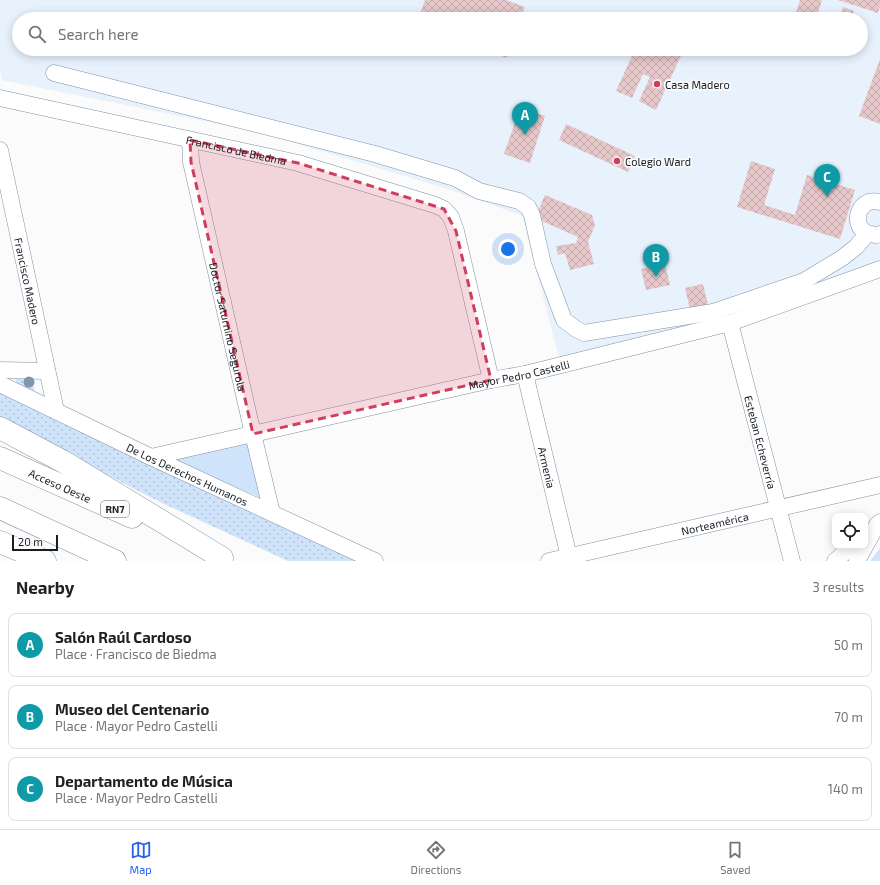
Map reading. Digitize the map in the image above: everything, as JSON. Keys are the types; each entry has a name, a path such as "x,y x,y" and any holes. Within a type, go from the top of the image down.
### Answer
{"highway":[{"path":"0,428 64,462 226,559"},
{"name":"Acceso Oeste","path":"0,458 226,559"},
{"path":"0,508 115,561"},
{"path":"0,542 45,561"}],"street":[{"path":"54,73 375,154 455,178 479,191 520,201 528,207 532,215 543,264 564,320 584,333 713,312 804,281 842,258 874,234"},
{"name":"Francisco de Biedma","path":"0,98 298,162 444,209 451,217 456,231 491,380"},
{"name":"Doctor Saturnino Segurola","path":"190,140 191,162 272,513"},
{"name":"Francisco Madero","path":"0,150 56,412"},
{"path":"874,234 862,229 859,224 858,216 861,208 866,203 880,202"},
{"name":"Mayor Pedro Castelli","path":"151,457 491,380 526,374 730,323 880,269"},
{"name":"Esteban Echeverría","path":"730,323 792,561"},
{"path":"0,370 47,371"},
{"name":"Armenia","path":"526,374 569,559"},
{"name":"De Los Derechos Humanos","path":"0,384 151,457 375,561"},
{"name":"Norteamérica","path":"549,561 569,559 778,508 880,485"},
{"path":"868,532 879,523"},
{"path":"858,561 879,523"},
{"path":"835,561 849,549"}],"highlighted area":[{"path":"190,140 298,163 444,209 456,231 491,380 253,434 191,162"}],"shaded area":[{"name":"Colegio Ward","path":"0,0 880,0 880,262 741,313 559,358 522,216 451,190 258,132 2,80 0,70"},
{"path":"15,378 31,379 35,392 17,384"},
{"path":"0,391 361,561 288,561 160,502 0,420"},
{"path":"247,443 261,498 172,460"},
{"path":"880,548 880,561 870,561"}],"building":[{"path":"425,0 506,0 525,7 523,12 421,12"},
{"path":"800,0 822,0 818,12 796,12"},
{"path":"838,0 880,0 880,6 878,13"},
{"path":"843,7 854,11 854,12 841,12"},
{"name":"Casa Madero","path":"632,56 681,56 656,110 639,101 650,77 643,74 632,98 616,91"},
{"path":"880,59 880,124 859,116"},
{"path":"520,108 545,116 530,163 504,154"},
{"path":"566,124 635,156 628,172 559,140"},
{"path":"751,161 775,169 764,205 795,215 807,175 855,190 840,239 737,207"},
{"path":"545,195 592,215 595,225 588,242 594,264 570,270 565,253 558,255 556,246 576,243 578,237 535,218"},
{"path":"665,264 670,285 646,290 641,269"},
{"path":"703,284 709,309 691,313 685,288"}],"place":[{"name":"Casa Madero","path":"657,84"},
{"name":"Salón Raúl Cardoso","path":"525,135"},
{"name":"Colegio Ward","path":"617,161"},
{"name":"Departamento de Música","path":"827,197"},
{"name":"Museo del Centenario","path":"656,277"}]}
